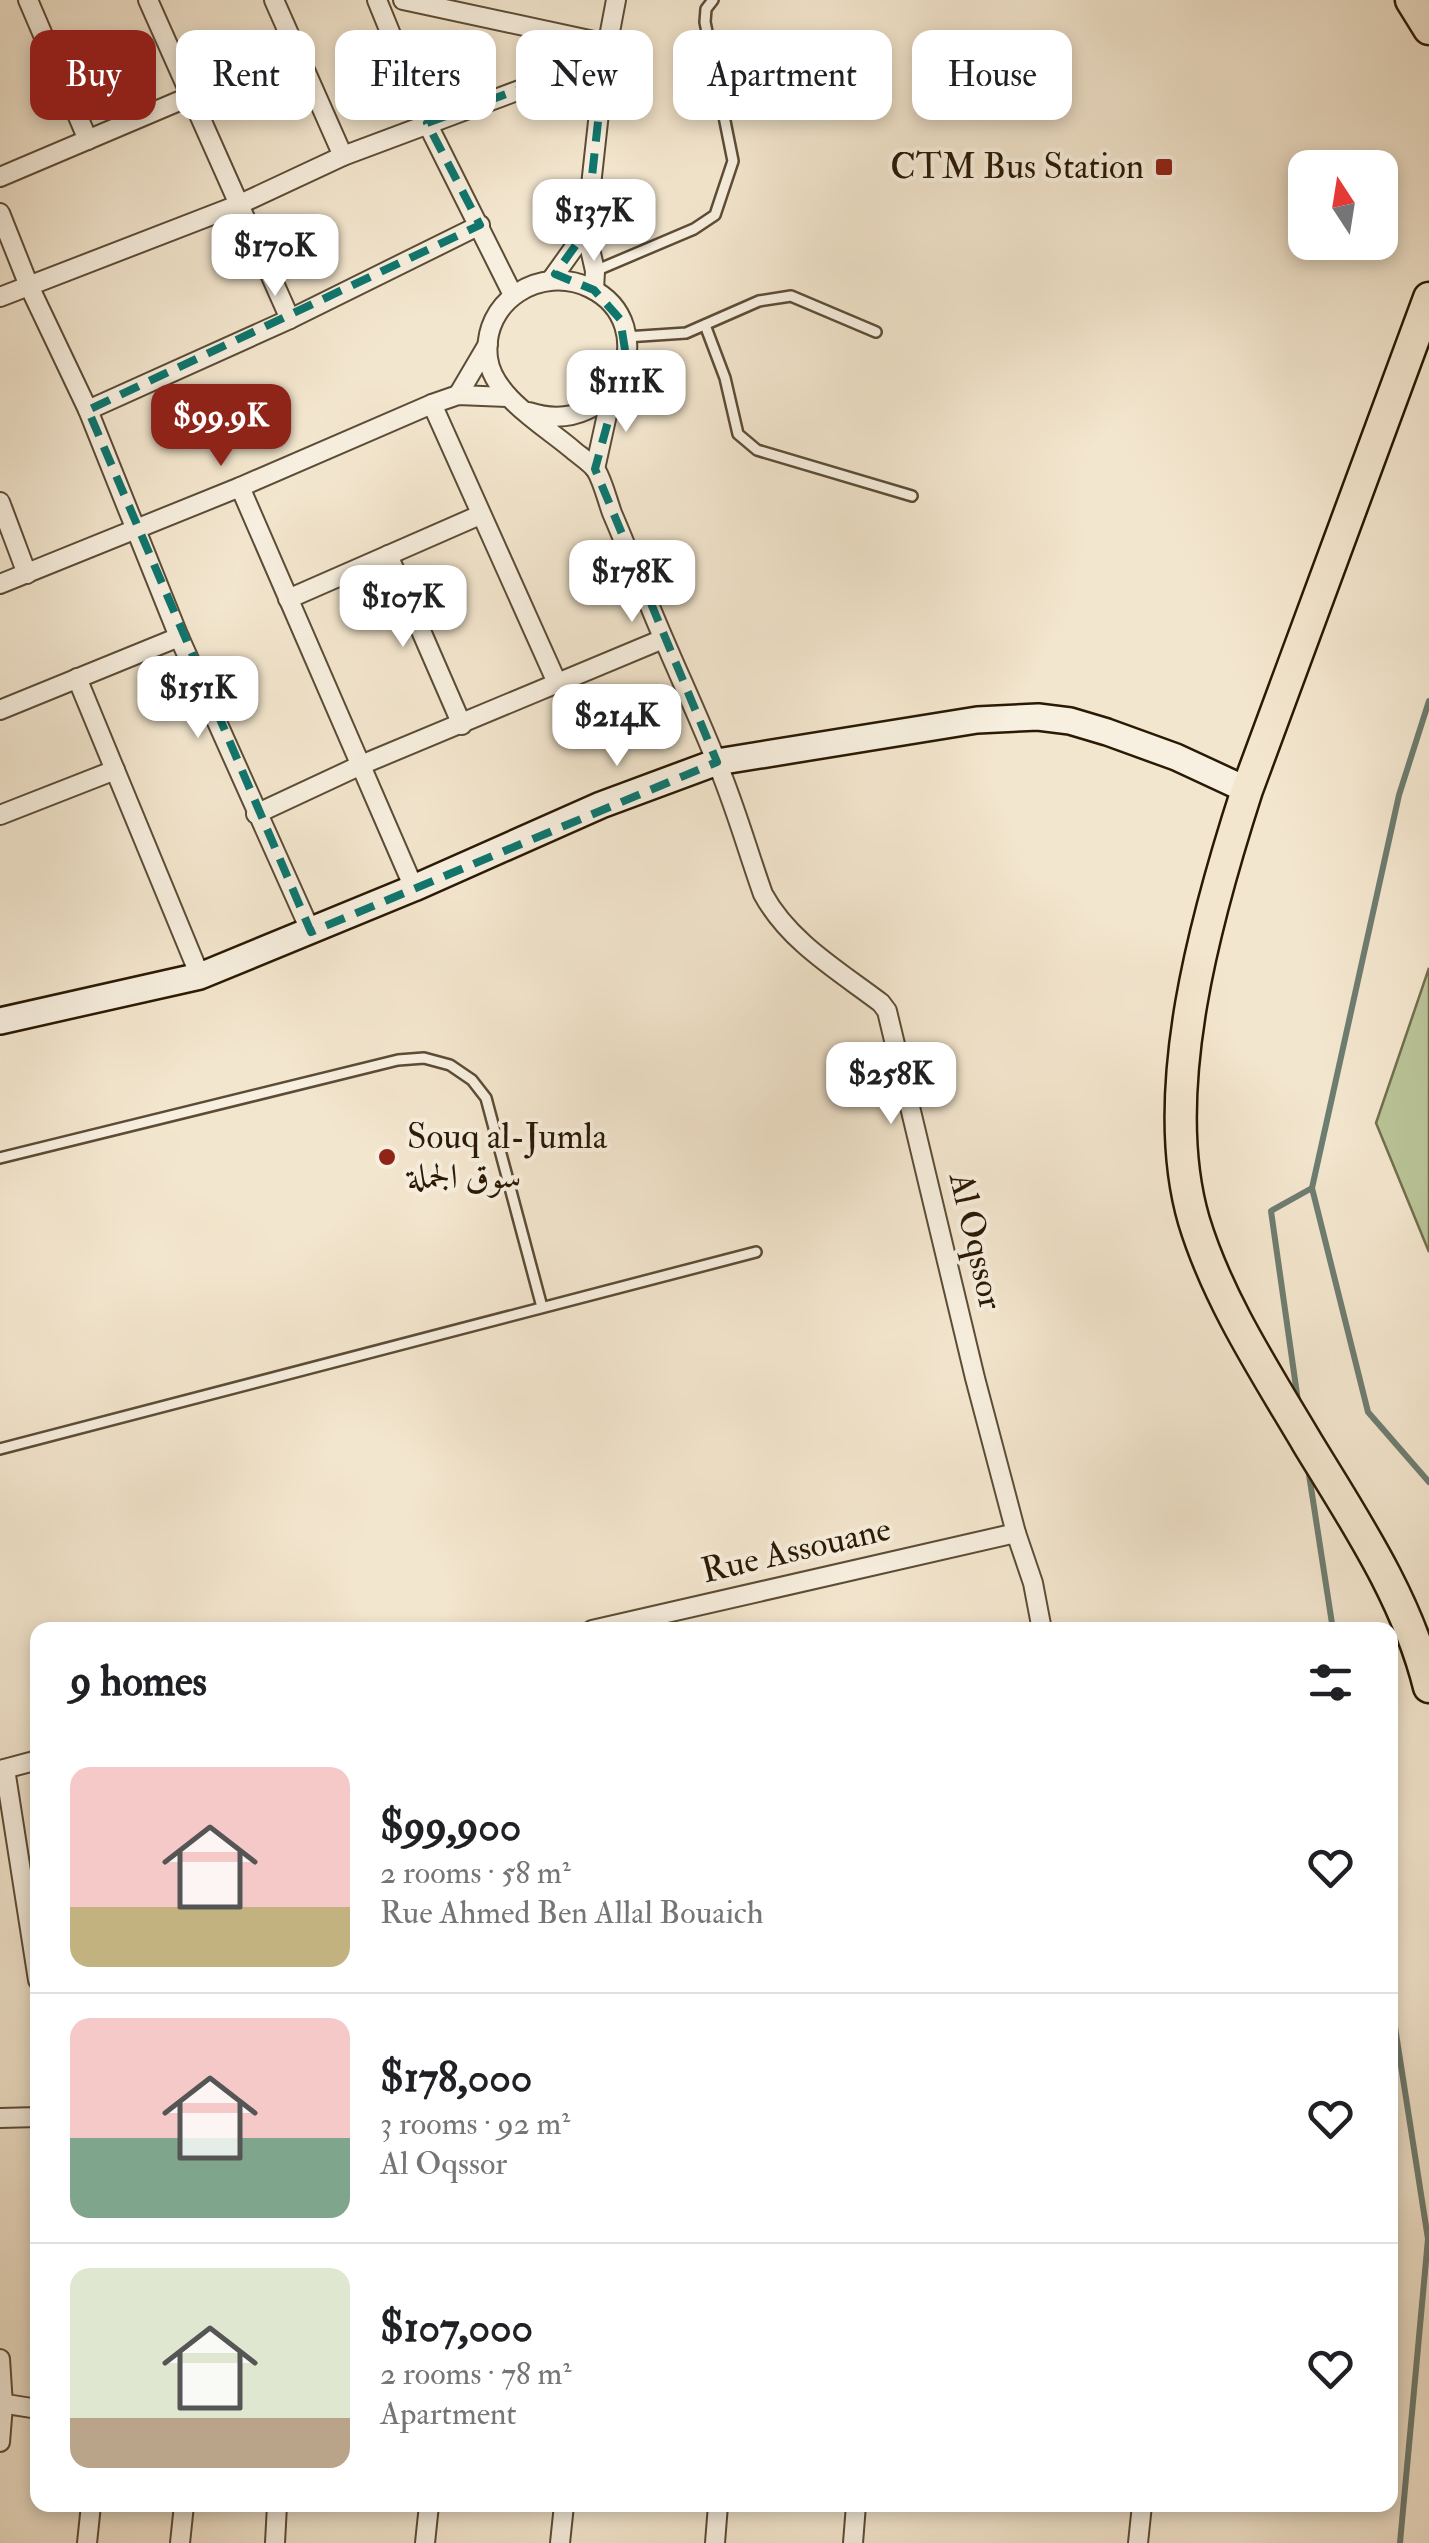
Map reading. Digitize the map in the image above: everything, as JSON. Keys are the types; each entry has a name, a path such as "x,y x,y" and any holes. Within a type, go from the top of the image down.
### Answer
{"main road":[{"path":"1411,0 1429,29"},
{"path":"1429,298 1222,865 1185,1038 1180,1107 1186,1175 1198,1232 1258,1360 1386,1575 1424,1665 1429,1687"}],"street":[{"path":"28,0 88,140"},
{"path":"148,0 176,63"},
{"path":"274,0 343,156"},
{"path":"377,0 428,123 513,295"},
{"path":"403,0 470,8 540,30"},
{"path":"610,30 616,0"},
{"path":"0,297 238,205 343,156 516,87"},
{"path":"0,177 176,102"},
{"path":"201,120 290,318"},
{"path":"595,469 612,392 626,356 620,318 594,281 586,231 598,120"},
{"path":"0,212 88,410 179,637 311,932"},
{"path":"88,410 290,318 480,225"},
{"path":"551,280 586,231"},
{"path":"458,394 488,344 500,309 513,295 530,284 551,280 594,281"},
{"path":"488,344 492,373 507,397 529,412 544,417 574,416 588,411 612,392"},
{"path":"0,584 458,394 507,397"},
{"path":"432,404 558,685"},
{"name":"Al Oqssor","path":"529,412 595,469 717,762 772,911 791,934 882,1003 887,1011 1040,1622"},
{"path":"240,487 414,888"},
{"path":"0,502 28,574"},
{"path":"288,599 480,516"},
{"path":"388,555 462,725"},
{"path":"0,710 179,637"},
{"path":"256,814 360,765 663,640"},
{"path":"77,678 200,976"},
{"path":"0,1021 200,976 311,932 601,805 717,762 959,722 1038,717 1106,732 1176,757 1247,790"},
{"path":"0,815 115,770"},
{"name":"Rue Assouane","path":"641,1622 1016,1533"},
{"path":"30,1762 2,1770 30,1933"},
{"path":"0,2118 30,2117"},
{"path":"0,2358 0,2442"},
{"path":"2,2404 30,2408"},
{"path":"87,2543 89,2512"},
{"path":"180,2543 183,2512"},
{"path":"275,2543 277,2512"},
{"path":"425,2543 427,2512"},
{"path":"560,2543 563,2512"},
{"path":"715,2543 717,2512"},
{"path":"853,2543 855,2512"},
{"path":"1138,2543 1141,2512"}],"lane":[{"path":"594,281 715,216 733,161 705,22 706,10 713,0"},
{"path":"626,337 686,333 759,301 792,296 876,332"},
{"path":"705,325 725,378 738,434 757,450 912,496"},
{"path":"0,1158 398,1060 437,1060 472,1080 491,1110 542,1307"},
{"path":"0,1448 756,1252"}],"highlighted area":[{"path":"605,58 586,231 555,274 594,290 620,319 626,356 595,469 717,762 311,932 88,410 480,225 427,123"}],"green space":[{"path":"1429,968 1429,1252 1376,1123"}],"waterway":[{"path":"1298,1401 1271,1211 1312,1188 1399,795 1429,701"},
{"path":"1312,1188 1368,1412 1429,1482"},
{"path":"1308,1468 1332,1622"},
{"path":"1398,2046 1428,2239 1400,2543"}],"place":[{"name":"CTM Bus Station","path":"1164,167"},
{"name":"Souq al-Jumla سوق الجملة","path":"387,1157"}]}
